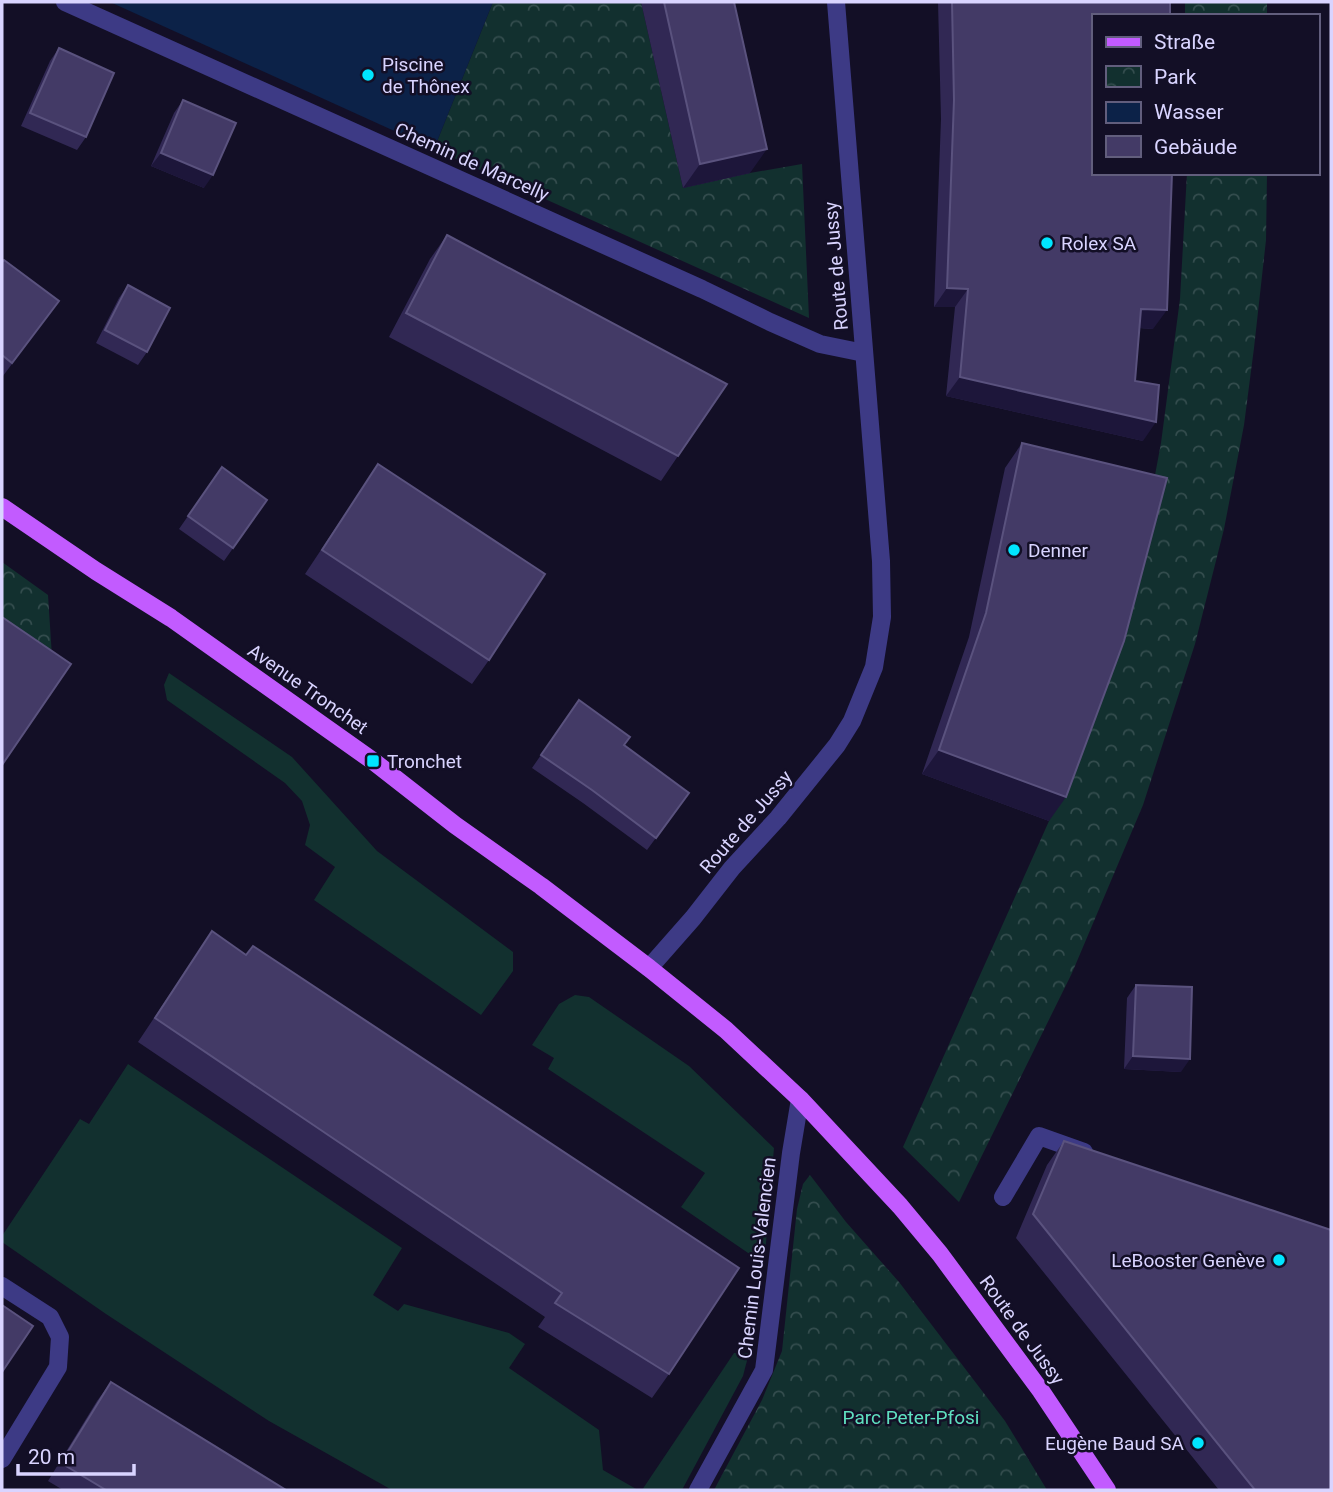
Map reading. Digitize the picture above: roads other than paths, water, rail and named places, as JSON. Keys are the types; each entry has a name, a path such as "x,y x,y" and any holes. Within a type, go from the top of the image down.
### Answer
{"main road":[{"name":"Avenue Tronchet","path":"2,507 171,618 373,761 649,968"},
{"name":"Route de Jussy","path":"649,968 726,1030 800,1099 900,1206 940,1254 1041,1391 1107,1490"}],"street":[{"name":"Chemin de Marcelly","path":"65,2 820,344 864,352"},
{"name":"Route de Jussy","path":"649,968 837,745 852,721 874,667 882,617 881,561 836,2"},
{"name":"Chemin Louis-Valencien","path":"698,1490 764,1370 800,1099"},
{"path":"1003,1196 1039,1136 1102,1158"},
{"path":"2,1286 50,1317 60,1337 58,1367 2,1459"}],"water":[{"name":"Piscine de Thônex","path":"110,2 493,2 434,149"}],"place":[{"name":"Piscine de Thônex","path":"368,75"},
{"name":"Rolex SA","path":"1047,243"},
{"name":"Denner","path":"1014,550"},
{"name":"Tronchet","path":"373,761"},
{"name":"LeBooster Genève","path":"1279,1260"},
{"name":"Eugène Baud SA","path":"1198,1443"}],"park label":[{"name":"Parc Peter-Pfosi","path":"911,1417"}]}
